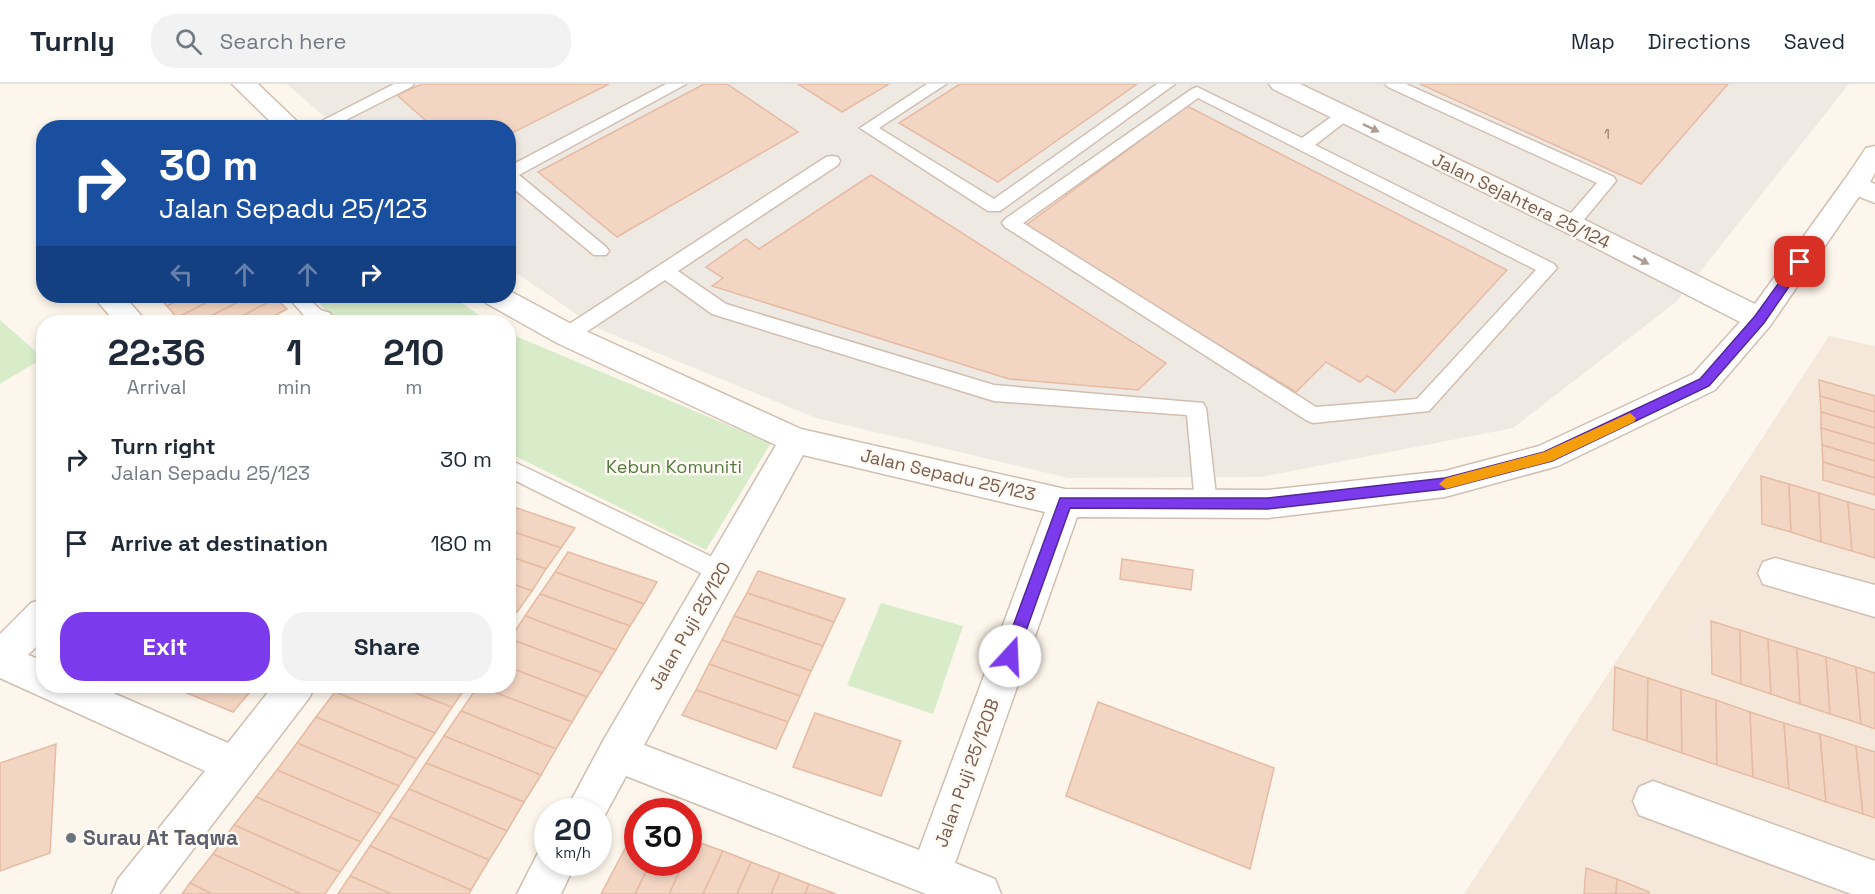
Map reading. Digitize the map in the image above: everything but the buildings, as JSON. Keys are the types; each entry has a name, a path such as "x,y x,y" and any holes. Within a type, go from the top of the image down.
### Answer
{"street":[{"path":"244,84 283,120"},
{"name":"Jalan Sejahtera 25/124","path":"1281,84 1570,224 1760,320"},
{"name":"Jalan Sepadu 25/123","path":"508,303 567,335 795,440 1065,502 1268,504 1445,484 1547,457 1704,382 1760,320 1864,189 1875,154"},
{"path":"114,303 125,315"},
{"name":"Jalan Puji 25/120","path":"593,798 795,440"},
{"name":"Jalan Puji 25/120B","path":"930,875 1065,502"},
{"path":"1775,573 1875,601"},
{"path":"36,622 0,660 36,676"},
{"path":"73,693 234,765"},
{"path":"133,894 291,693"},
{"path":"618,754 980,894"},
{"path":"1653,801 1875,882"},
{"path":"538,894 548,876"}],"lane":[{"path":"332,120 406,84"},
{"path":"516,170 678,84"},
{"path":"938,84 868,128 994,207 1167,84"},
{"path":"1393,84 1608,181 1570,224"},
{"path":"1197,92 1304,146 1548,268 1422,406 1313,415 1011,223 1197,92"},
{"path":"1304,146 1344,115"},
{"path":"567,335 832,161"},
{"path":"516,181 600,251"},
{"path":"665,271 719,309 994,393 1196,408 1206,504"},
{"path":"302,303 313,315"},
{"path":"516,471 721,572"}],"shaded area":[{"path":"287,84 1849,84 1676,302 1513,428 1261,477 1069,478 816,418 597,328 516,273 516,120 328,120"},
{"path":"1829,336 1875,346 1875,894 1464,894"}],"green space":[{"path":"319,303 462,303 479,315 330,315"},
{"path":"0,320 36,352 36,362 0,384"},
{"name":"Kebun Komuniti","path":"516,336 771,443 706,550 516,456"},
{"path":"881,603 963,626 933,714 847,685"}],"slow traffic":[{"path":"1446,484 1547,457 1630,418"}],"place":[{"name":"Surau At Taqwa","path":"71,838"}],"route":[{"path":"1010,656 1065,502 1268,504 1445,484 1547,457 1704,382 1760,320 1800,262"}]}
